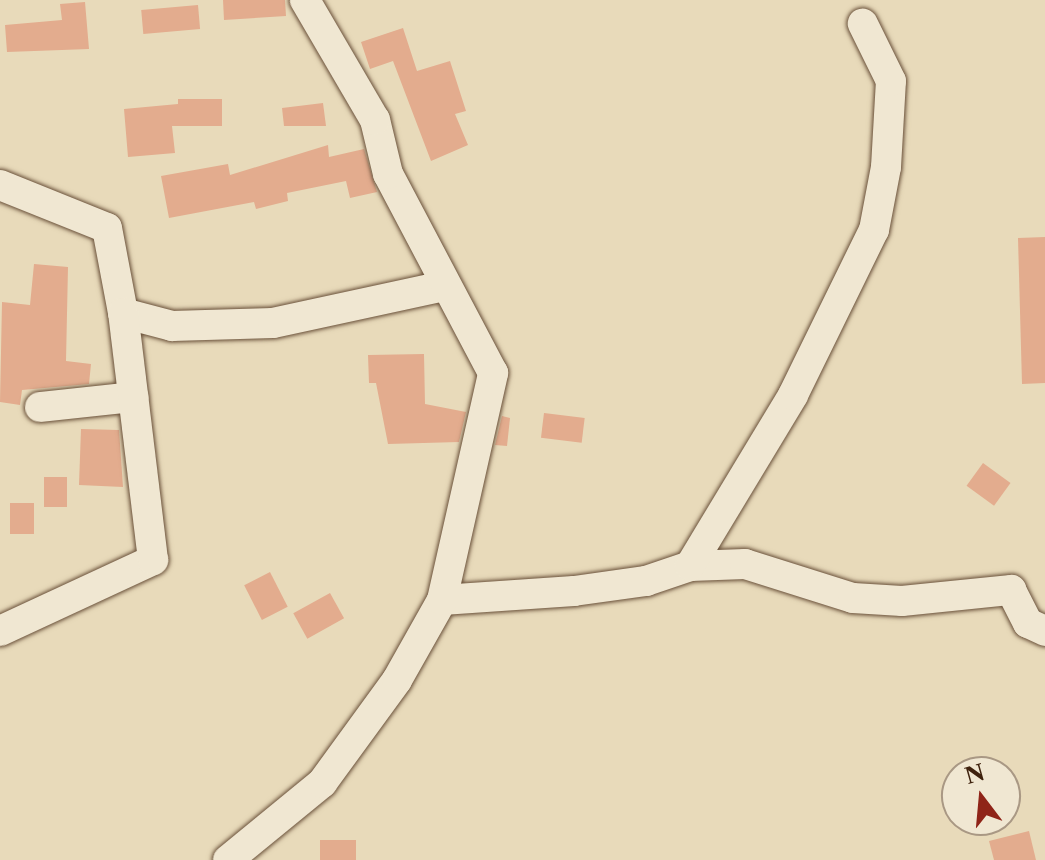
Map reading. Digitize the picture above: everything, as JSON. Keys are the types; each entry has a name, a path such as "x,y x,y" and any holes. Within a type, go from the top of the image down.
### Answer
{"street":[{"path":"228,860 322,783 397,680 442,600 493,373 444,286 388,174 375,120 305,0"},
{"path":"690,566 793,395 874,230 886,167 891,81 863,24"},
{"path":"0,185 107,228 123,313 153,560 0,631"},
{"path":"123,313 172,326 273,323 444,286"},
{"path":"40,407 133,397"},
{"path":"442,600 617,585 690,566 745,564 853,598 902,601 1011,590 1028,623 1045,631"}],"building":[{"path":"223,0 285,0 286,16 224,20"},
{"path":"85,2 89,49 7,52 5,25 62,20 60,4"},
{"path":"198,5 200,29 143,34 141,10"},
{"path":"403,28 417,71 450,61 466,111 455,114 468,145 431,161 393,61 370,69 361,42"},
{"path":"178,99 222,99 222,126 172,126 175,153 128,157 124,109 178,104"},
{"path":"323,103 326,126 284,126 282,108"},
{"path":"328,145 329,157 364,149 377,192 350,198 346,181 287,193 288,201 256,209 254,202 169,218 161,176 228,164 230,175"},
{"path":"1045,237 1045,383 1022,384 1018,238"},
{"path":"34,264 68,267 66,361 91,364 89,384 22,390 20,405 0,402 2,302 30,305"},
{"path":"424,354 425,404 466,412 459,442 388,444 376,383 369,383 368,355"},
{"path":"544,413 585,418 582,443 541,438"},
{"path":"502,416 510,418 507,446 495,445"},
{"path":"81,429 119,430 123,487 79,485"},
{"path":"983,463 1011,483 994,506 967,486"},
{"path":"44,477 67,477 67,507 44,507"},
{"path":"10,503 34,503 34,534 10,534"},
{"path":"270,572 288,607 262,620 244,585"},
{"path":"330,593 344,618 307,639 293,613"},
{"path":"1029,831 1036,860 994,860 989,841 1021,836 1021,833"},
{"path":"320,840 356,840 356,860 320,860"}]}
